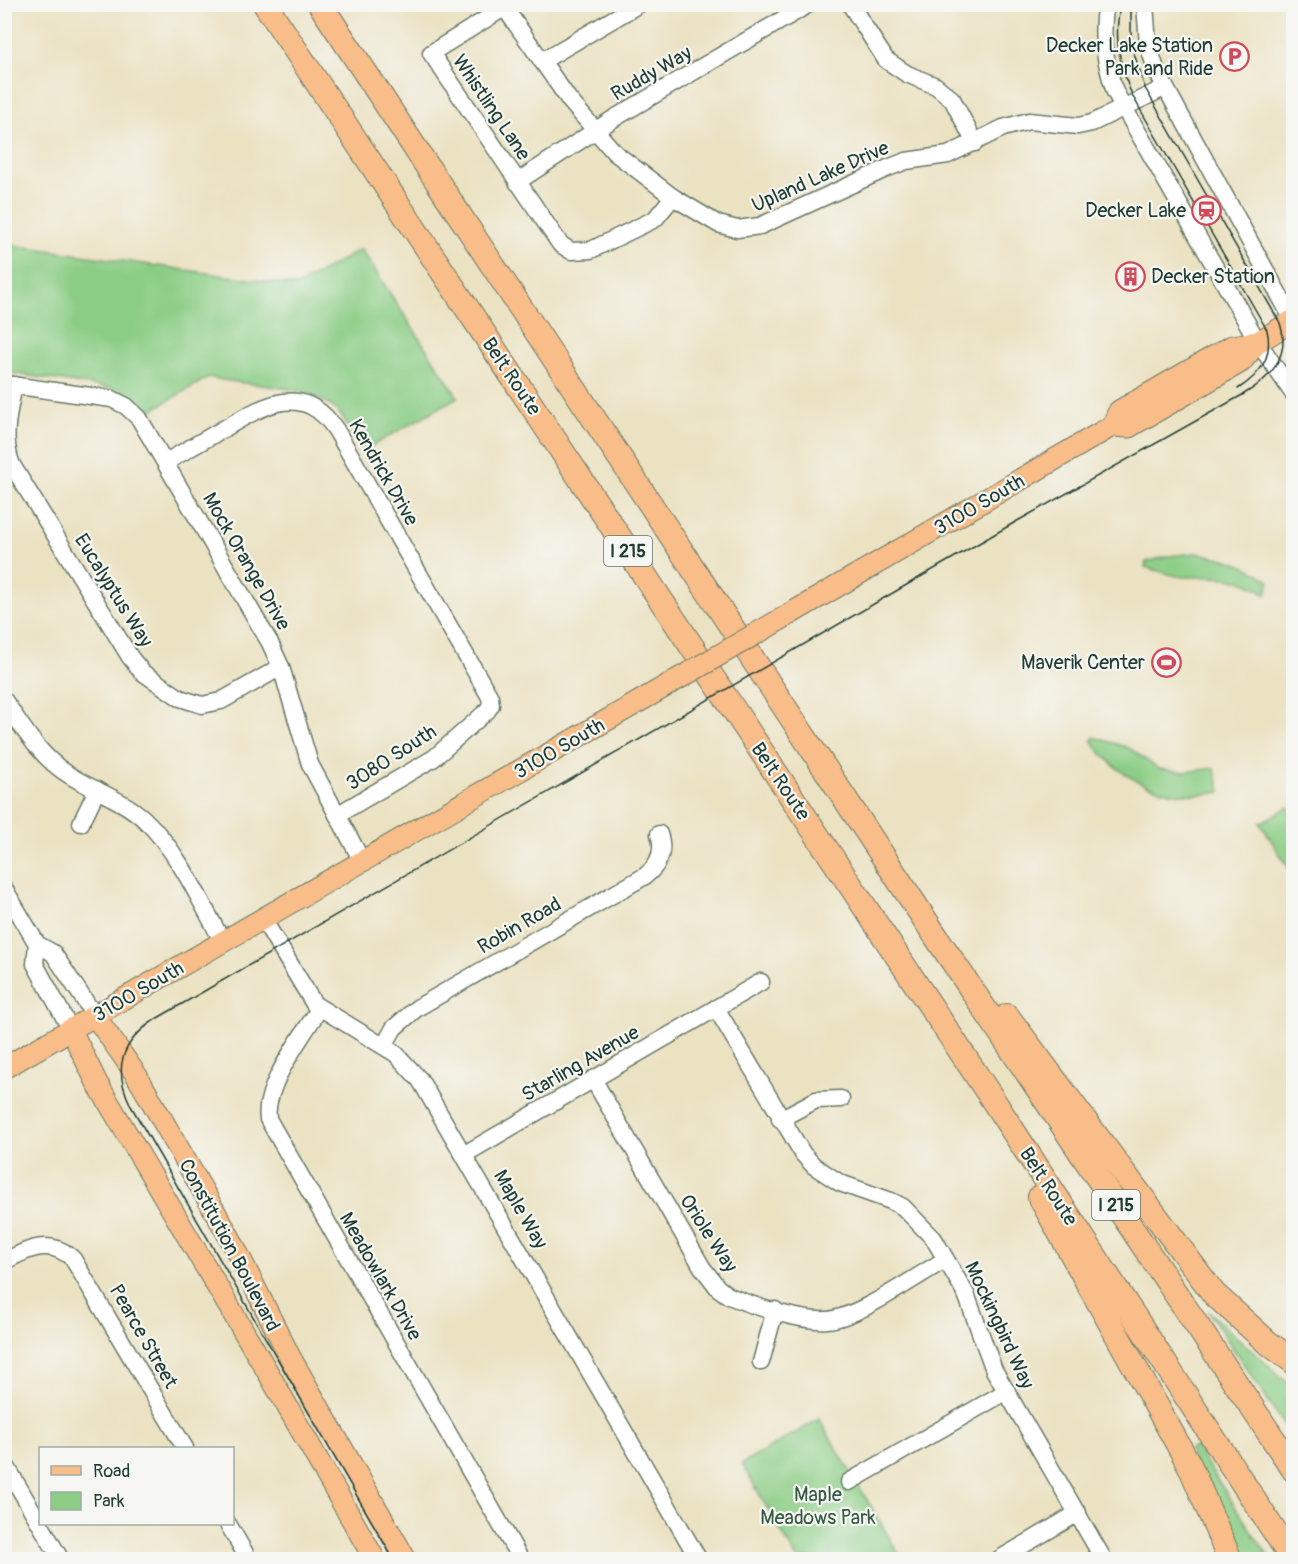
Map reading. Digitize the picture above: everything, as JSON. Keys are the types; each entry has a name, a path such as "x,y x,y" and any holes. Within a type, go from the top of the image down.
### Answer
{"highway":[{"name":"Belt Route","path":"265,4 991,1097 1293,1560"},
{"name":"I 215","path":"320,4 939,941 1293,1470"},
{"path":"939,941 1040,1058 1204,1281 1247,1326 1293,1362"},
{"path":"991,1097 1071,1257 1190,1466 1230,1560"},
{"path":"1247,1326 1293,1355"}],"main road":[{"name":"3100 South","path":"4,1068 1112,426 1129,427 1241,362 1258,342 1293,321"},
{"name":"Constitution Boulevard","path":"95,1016 137,1076 225,1228 295,1367 406,1560"},
{"name":"Constitution Boulevard","path":"71,1030 97,1083 375,1560"}],"street":[{"path":"543,61 639,4"},
{"name":"Ruddy Way","path":"517,182 595,130 809,4"},
{"path":"850,4 886,60 908,74 936,86 952,99 975,143"},
{"path":"1106,4 1104,51 1112,83 1123,110 1258,342 1293,394"},
{"path":"1145,4 1148,45 1164,88 1293,321"},
{"name":"Upland Lake Drive","path":"503,6 595,130 622,159 673,197 718,224 751,229 777,220 906,161 948,155 1014,124 1043,121 1078,126 1092,123 1123,110 1164,88"},
{"name":"Whistling Lane","path":"503,6 431,53 556,239 571,251 591,250 650,222 673,197"},
{"name":"Mock Orange Drive","path":"9,384 119,402 139,418 270,643 281,667 310,764 362,861"},
{"name":"Eucalyptus Way","path":"9,384 6,428 7,447 12,465 124,647 142,672 184,701 202,705 221,701 281,667"},
{"name":"Kendrick Drive","path":"166,462 268,404 296,402 321,413 348,451 490,698 491,705"},
{"path":"4,700 46,757 67,774 133,810 163,841 223,942"},
{"name":"3080 South","path":"336,815 434,758 491,705"},
{"path":"81,823 97,790"},
{"name":"Robin Road","path":"384,1046 394,1028 417,1008 645,876 660,857 662,848 659,834"},
{"name":"Constitution Boulevard","path":"4,888 37,944 53,953 95,1016"},
{"name":"Maple Way","path":"262,919 306,994 319,1009 384,1046 405,1062 420,1080 699,1560"},
{"name":"Constitution Boulevard","path":"37,944 35,964 71,1030"},
{"name":"Starling Avenue","path":"465,1154 761,982"},
{"name":"Mockingbird Way","path":"716,1008 792,1140 814,1166 840,1184 891,1201 925,1227 966,1294 988,1359 1104,1560"},
{"name":"Meadowlark Drive","path":"319,1009 269,1096 267,1112 271,1126 521,1560"},
{"name":"Oriole Way","path":"593,1079 709,1278 729,1296 819,1320 846,1316 945,1260"},
{"path":"780,1119 816,1100 841,1099"},
{"name":"Pearce Street","path":"4,1262 42,1246 61,1250 73,1259 184,1447"},
{"path":"761,1362 775,1310"},
{"path":"849,1482 1007,1391"},
{"path":"4,1462 39,1522"},
{"path":"998,1560 1078,1513"},
{"path":"41,1525 61,1560"},
{"path":"229,1525 249,1560"}],"green space":[{"path":"5,244 297,286 361,249 458,397 363,451 338,412 326,402 295,390 209,377 150,411 121,390 5,372"},
{"path":"1195,553 1234,562 1261,575 1270,581 1266,595 1257,588 1238,580 1217,577 1181,577 1145,567 1146,562"},
{"path":"1094,737 1129,748 1159,769 1184,772 1214,768 1221,792 1184,794 1149,786 1118,768 1104,756 1092,741"},
{"path":"1288,807 1293,817 1293,875 1260,823"},
{"path":"1208,1311 1283,1379 1293,1383 1293,1438"},
{"name":"Maple Meadows Park","path":"819,1419 902,1559 797,1559 742,1464"},
{"path":"1195,1446 1270,1559 1235,1559 1189,1450"}],"tram line":[{"path":"1121,4 1118,27 1119,50 1132,95 1267,330 1267,357 1259,371 1238,389"},
{"path":"394,1560 131,1106 122,1080 123,1057 135,1037 156,1019 1263,381 1281,356 1283,335 1280,323 1145,88 1131,44 1131,4"}],"place":[{"name":"Decker Lake Station Park and Ride","path":"1234,56"},
{"name":"Decker Lake","path":"1207,210"},
{"name":"Decker Station","path":"1130,276"},
{"name":"Maverik Center","path":"1166,662"}]}
